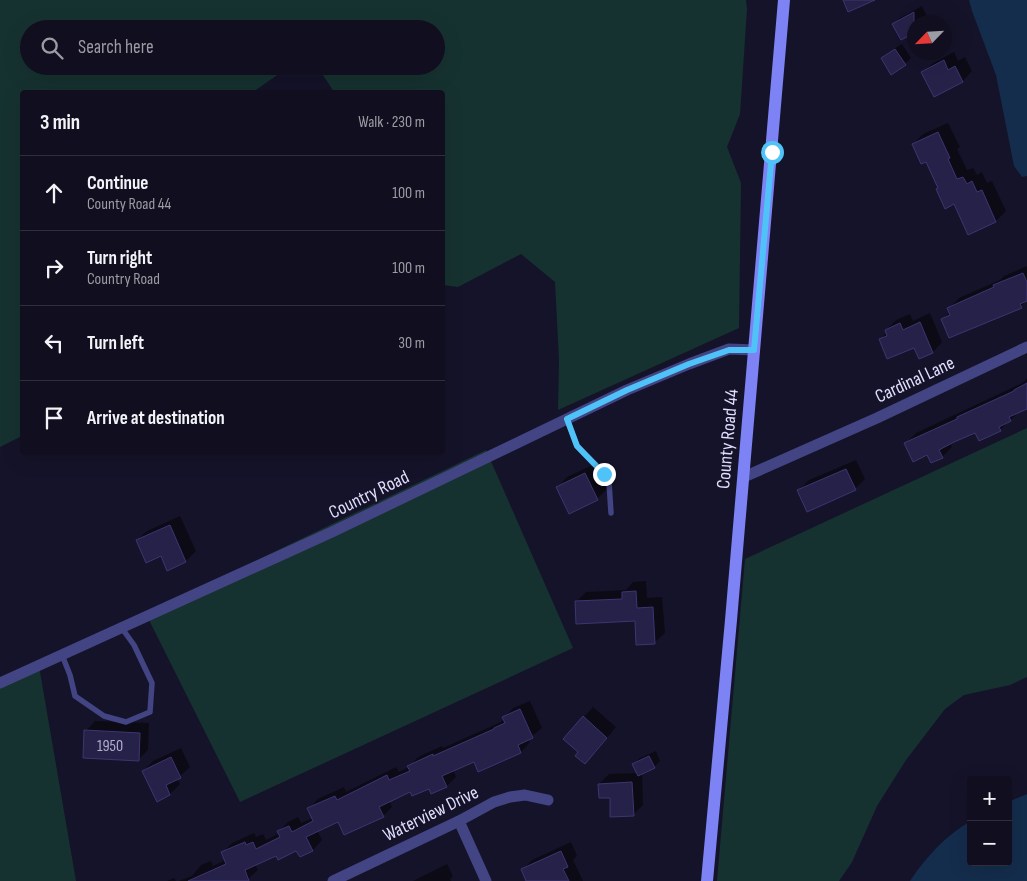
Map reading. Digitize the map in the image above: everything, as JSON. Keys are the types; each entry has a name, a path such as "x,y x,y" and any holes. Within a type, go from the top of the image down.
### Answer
{"main road":[{"name":"County Road 44","path":"707,881 744,477 784,0"}],"street":[{"name":"Cardinal Lane","path":"744,477 1027,347"},
{"name":"Country Road","path":"0,683 332,532 627,390 689,364 729,350 754,350"},
{"name":"Waterview Drive","path":"332,881 459,821 494,802 525,795 548,800"},
{"path":"459,821 486,881"}],"lane":[{"path":"567,419 577,446 604,474 609,482 611,513"},
{"path":"61,654 70,675 75,696 104,716 126,722 150,712 152,683 134,644 121,627"}],"green space":[{"path":"0,0 746,0 740,114 727,147 741,183 739,328 558,410 559,360 555,282 521,254 458,287 445,285 445,90 333,90 323,75 445,75 445,20 20,20 20,75 277,75 256,90 20,90 20,437 0,447"},
{"path":"1027,428 1027,677 1010,685 964,695 945,709 906,760 877,806 852,862 839,881 717,881 745,559"},
{"path":"486,450 573,648 240,802 147,616 253,562"},
{"path":"39,666 76,881 0,881 0,685"}],"water":[{"path":"969,0 1027,0 1027,176 1022,177 1014,166 996,75"},
{"path":"1027,794 1027,881 910,881 937,847 967,824 967,866 1012,866 1012,800"}],"building":[{"path":"843,0 875,0 848,12"},
{"path":"907,16 907,37 901,40 892,24"},
{"path":"895,49 906,65 891,75 881,58"},
{"path":"944,60 948,70 955,66 963,82 934,97 921,72"},
{"path":"938,132 957,179 963,177 967,184 972,181 977,192 982,190 996,222 968,235 954,204 945,209 926,162 921,164 912,144"},
{"path":"1023,273 1027,282 1027,301 1020,304 1022,308 949,338 941,319 950,315 947,308 994,287 993,285"},
{"path":"920,322 933,353 919,359 914,348 887,359 879,339 887,336 885,330 900,323 903,330"},
{"path":"1027,383 1027,409 1009,417 1011,421 999,427 1001,431 979,441 975,433 954,442 939,450 943,458 931,463 927,455 913,462 904,443 957,419 957,417 1014,391"},
{"path":"846,469 856,490 807,512 797,490"},
{"path":"585,473 598,500 569,514 556,487"},
{"path":"170,525 186,562 167,571 161,556 146,563 136,540"},
{"path":"636,591 637,608 653,607 655,644 636,645 635,621 576,624 575,601 622,599 622,592"},
{"path":"520,709 533,738 518,745 521,753 478,772 474,762 442,776 447,787 431,794 429,789 412,796 410,792 379,807 384,817 344,835 338,822 306,837 313,851 300,857 296,851 278,860 276,856 245,870 249,881 188,881 226,864 221,852 245,842 246,845 253,842 256,849 280,837 277,831 289,826 292,832 313,821 307,808 335,796 337,800 387,775 389,780 410,771 407,766 494,729 505,723 502,717"},
{"path":"583,716 607,738 585,764 575,756 578,752 563,739"},
{"path":"84,730 140,733 139,761 83,758"},
{"path":"649,756 655,768 638,776 632,764"},
{"path":"171,757 181,778 166,785 170,795 157,802 142,771"},
{"path":"632,782 634,816 610,817 610,798 599,798 598,784"},
{"path":"561,851 568,867 563,869 569,881 526,881 521,869"}],"route":[{"path":"604,474 577,446 567,419 627,390 689,364 729,350 754,350 772,152"}]}
